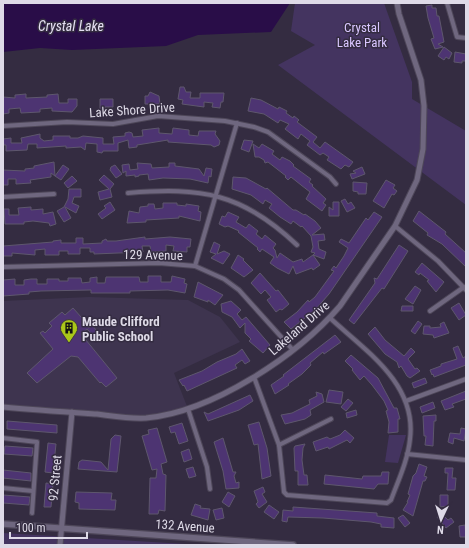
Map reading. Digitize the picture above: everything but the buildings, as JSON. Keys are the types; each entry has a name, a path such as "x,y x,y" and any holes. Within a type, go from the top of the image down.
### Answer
{"main road":[{"name":"132 Avenue","path":"3,524 293,545"}],"street":[{"name":"Lakeland Drive","path":"3,407 144,418 170,415 222,394 254,376 293,350 330,318 340,306 394,226 417,180 423,149 424,106 421,80 399,14 398,3"},
{"path":"447,3 457,37 466,38"},
{"name":"Lake Shore Drive","path":"3,126 67,122 113,124 158,116 179,116 237,123 268,132 330,177 336,184"},
{"path":"194,266 237,123"},
{"path":"128,193 181,191 235,201 248,207 283,232 297,245"},
{"path":"3,197 54,194"},
{"path":"394,226 438,261 465,288 430,311"},
{"name":"129 Avenue","path":"3,267 159,263 194,266 224,279 239,290 293,350"},
{"path":"254,376 279,445 284,492 287,495 387,503 392,500 407,454 410,424 406,401 399,387 385,369 330,318"},
{"path":"406,401 466,378"},
{"path":"188,409 207,467 210,489"},
{"name":"92 Street","path":"60,545 72,412"},
{"path":"279,445 331,419"},
{"path":"3,438 36,442 32,513"},
{"path":"407,454 466,460"},
{"path":"3,488 33,491"}],"shaded area":[{"path":"89,297 188,300 220,317 240,342 174,373 188,409 144,418 3,407 3,301"}],"green space":[{"name":"Crystal Lake Park","path":"295,3 384,3 412,82 412,99 466,131 466,205 278,65 315,45 291,31"},
{"path":"389,435 406,435 398,463 385,462"},
{"path":"3,533 202,545 3,545"}],"water":[{"name":"Crystal Lake","path":"3,3 290,3 271,32 198,35 166,46 72,50 40,48 3,52"}],"place":[{"name":"Maude Clifford Public School","path":"69,343"}]}
